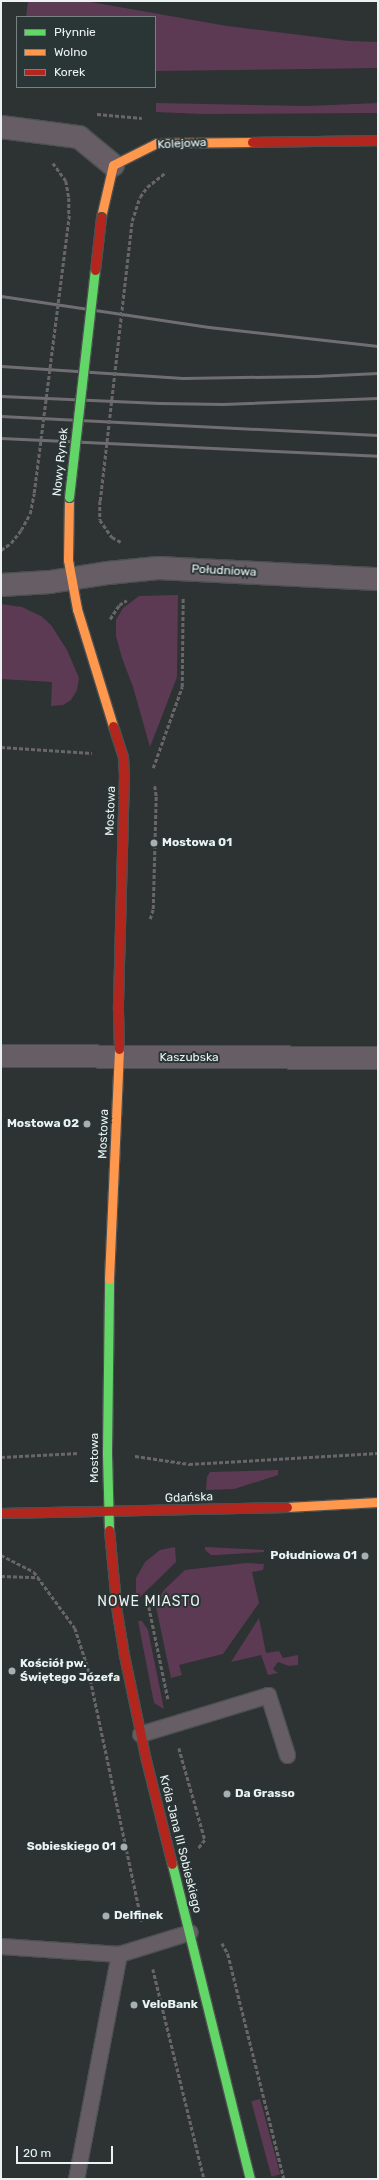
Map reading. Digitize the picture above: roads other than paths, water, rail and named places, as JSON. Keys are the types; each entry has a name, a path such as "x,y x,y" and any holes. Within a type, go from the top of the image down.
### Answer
{"street":[{"path":"1,127 79,137 112,164"},
{"name":"Kolejowa","path":"112,164 157,143 378,140"},
{"name":"Nowy Rynek","path":"112,164 101,217 69,497 68,560 81,624 123,757"},
{"name":"Południowa","path":"1,585 50,582 71,578 158,568 378,579"},
{"name":"Mostowa","path":"107,1512 109,1280 119,1057 118,1008 124,774 123,757"},
{"name":"Kaszubska","path":"1,1056 378,1058"},
{"name":"Gdańska","path":"1,1514 340,1506 378,1502"},
{"name":"Króla Jana III Sobieskiego","path":"107,1512 117,1613 140,1734 250,2179"}],"lane":[{"path":"140,1734 268,1695 287,1755"},
{"path":"1,1946 119,1954 190,1932"},
{"path":"76,2179 119,1954"}],"railway":[{"path":"1,296 209,327 378,346"},
{"path":"1,366 183,378 315,376 378,373"},
{"path":"1,396 159,403 223,404 378,398"},
{"path":"1,416 378,435"},
{"path":"1,438 378,456"}],"place":[{"name":"Mostowa 01","path":"154,843"},
{"name":"Mostowa 02","path":"87,1124"},
{"name":"Południowa 01","path":"365,1556"},
{"name":"Kościół pw. Świętego Józefa","path":"12,1671"},
{"name":"Da Grasso","path":"227,1794"},
{"name":"Sobieskiego 01","path":"124,1847"},
{"name":"Delfinek","path":"106,1916"},
{"name":"VeloBank","path":"134,2005"}],"district":[{"name":"NOWE MIASTO","path":"149,1602"}]}
